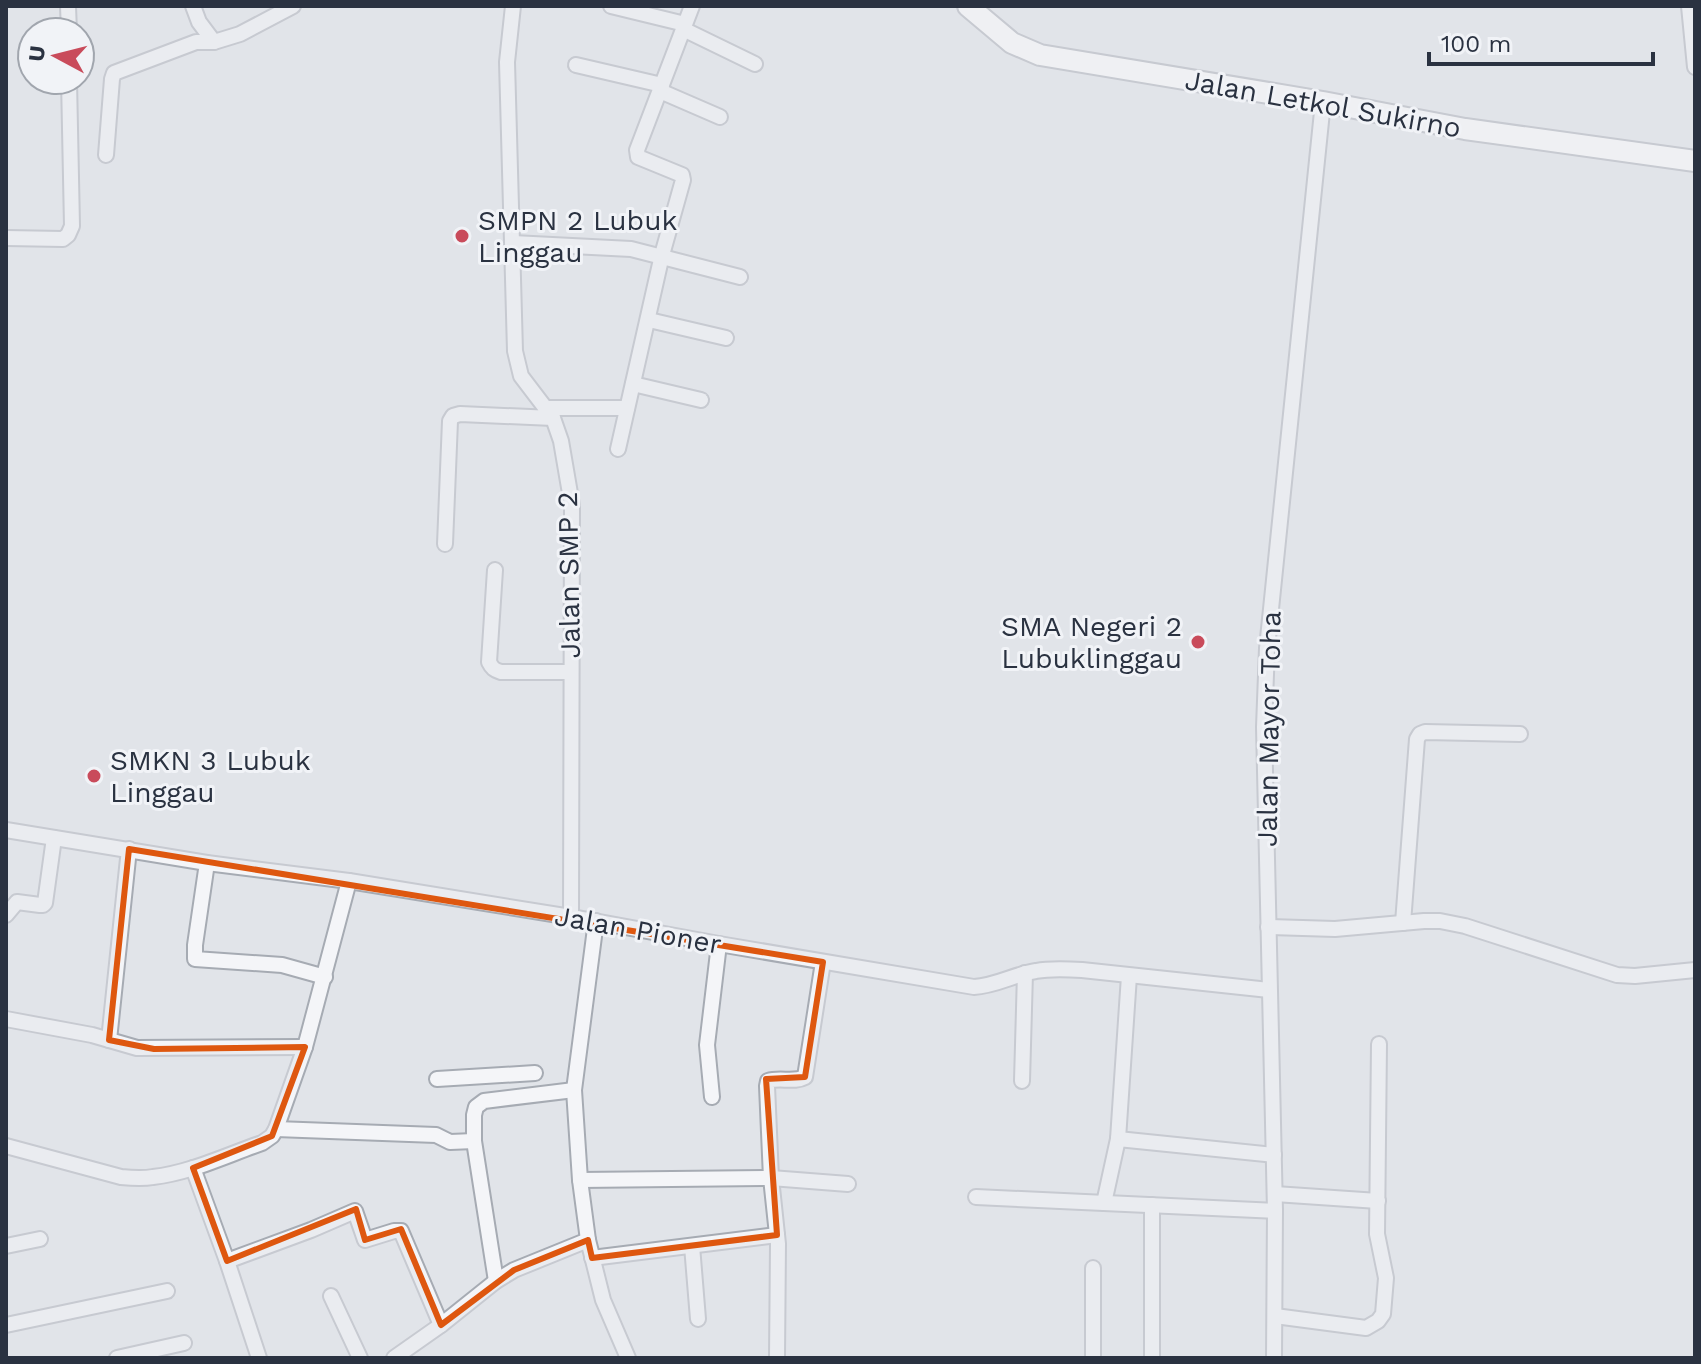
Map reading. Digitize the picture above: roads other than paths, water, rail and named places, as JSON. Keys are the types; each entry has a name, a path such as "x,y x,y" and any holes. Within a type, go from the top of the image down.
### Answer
{"main road":[{"name":"Jalan Letkol Sukirno","path":"968,6 1012,43 1040,55 1465,129 1695,161"}],"street":[{"path":"193,6 199,22 214,42"},
{"path":"106,155 114,73 196,42 214,42 240,34 293,6"},
{"name":"Jalan SMP 2","path":"513,6 507,62 515,351 517,366 526,384 549,413 561,441 572,505 571,917"},
{"path":"611,6 684,26 755,64"},
{"path":"618,449 662,255 683,180 682,175 638,157 637,150 692,6"},
{"path":"1689,6 1695,67"},
{"path":"576,65 661,88 720,117"},
{"path":"6,238 63,239 68,235 72,226 69,96"},
{"name":"Jalan Mayor Toha","path":"1274,1358 1275,1194 1264,727 1267,648 1323,102"},
{"path":"513,243 631,249 740,277"},
{"path":"649,320 726,338"},
{"path":"633,384 701,400"},
{"path":"445,544 450,421 453,416 627,408"},
{"path":"495,570 491,666 501,672 571,672"},
{"path":"1403,923 1417,739 1420,734 1520,734"},
{"name":"Jalan Pioner","path":"6,830 596,921 974,987 1025,973 1058,969 1269,990"},
{"path":"6,915 17,902 45,903 54,838"},
{"path":"109,1040 129,849"},
{"path":"207,863 195,959 282,965 325,977"},
{"path":"6,1146 121,1177 155,1177 193,1168 262,1143 272,1136 305,1047 349,881"},
{"path":"596,921 574,1090 580,1180 588,1240 603,1300 628,1358"},
{"path":"1268,927 1335,929 1440,921 1465,926 1617,975 1695,970"},
{"path":"712,1097 707,1045 719,944"},
{"path":"777,1358 777,1235 767,1086 768,1081 773,1079 800,1080 805,1077 823,962"},
{"path":"1022,1081 1025,973"},
{"path":"1104,1203 1118,1139 1129,976"},
{"path":"6,1019 137,1048 305,1047"},
{"path":"1275,1316 1366,1328 1383,1314 1386,1272 1377,1234 1379,1044"},
{"path":"437,1079 535,1073"},
{"path":"481,1077 484,1101"},
{"path":"496,1281 474,1141 476,1107 484,1101 574,1090"},
{"path":"276,1129 436,1135 450,1142 474,1141"},
{"path":"1118,1139 1274,1155"},
{"path":"193,1168 259,1358"},
{"path":"580,1180 771,1178 848,1184"},
{"path":"1275,1194 1378,1201"},
{"path":"976,1197 1275,1211"},
{"path":"1152,1205 1152,1358"},
{"path":"227,1261 355,1211 365,1240 401,1231 441,1325"},
{"path":"592,1258 777,1235"},
{"path":"6,1246 40,1239"},
{"path":"394,1358 496,1281 533,1261 588,1240"},
{"path":"692,1246 698,1319"},
{"path":"1093,1268 1093,1358"},
{"path":"6,1325 167,1291"},
{"path":"331,1296 360,1358"},
{"path":"117,1358 184,1343"}],"place":[{"name":"SMPN 2 Lubuk Linggau","path":"462,236"},
{"name":"SMA Negeri 2 Lubuklinggau","path":"1198,642"},
{"name":"SMKN 3 Lubuk Linggau","path":"94,776"}]}
